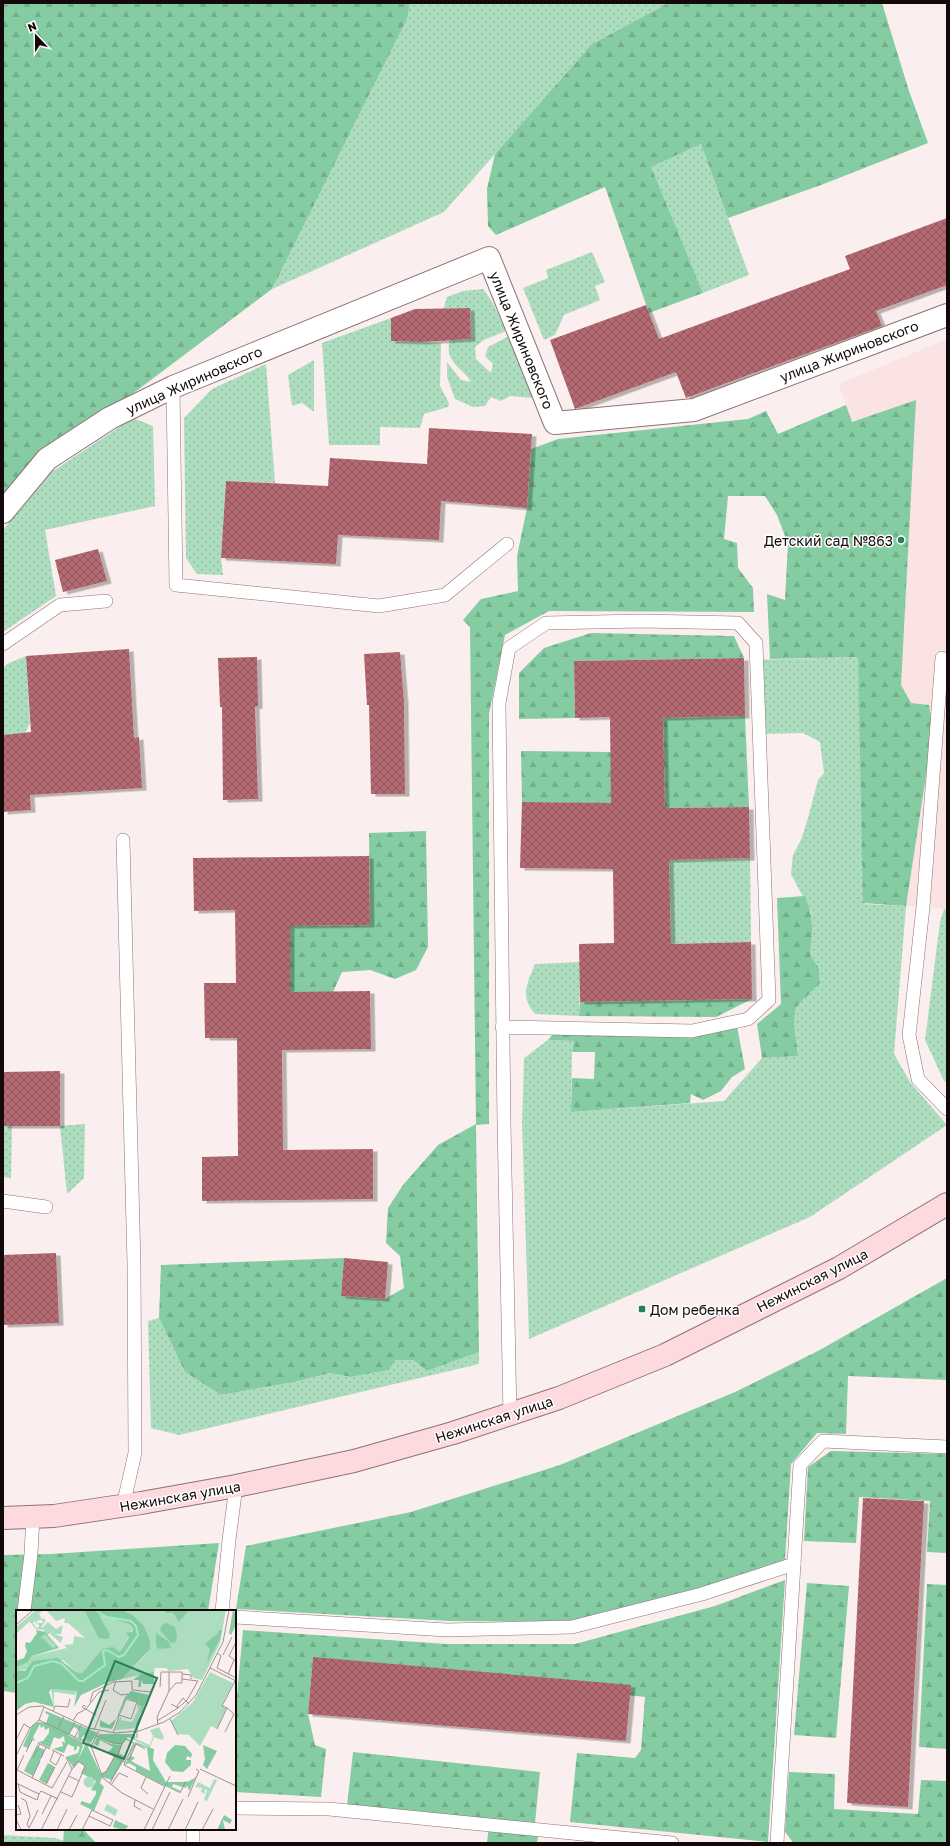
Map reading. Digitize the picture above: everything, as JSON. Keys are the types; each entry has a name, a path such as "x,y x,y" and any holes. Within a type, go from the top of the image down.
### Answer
{"street":[{"name":"улица Жириновского","path":"3,512 47,459 110,418 173,387 489,258 555,423 694,410 947,315"},
{"name":"Нежинская улица","path":"3,1518 54,1516 123,1506 236,1486 354,1461 453,1433 559,1398 665,1355 848,1263 947,1204"}],"lane":[{"path":"173,387 176,585 379,606 445,595 507,544"},
{"path":"3,644 60,605 106,601"},
{"path":"502,1026 692,1031 748,1019 769,1000 756,644 738,623 642,621 546,624 509,648 499,703 502,1026 510,1414"},
{"path":"942,658 923,900 910,1035 918,1079 947,1109"},
{"path":"123,840 134,1264 135,1453 123,1506"},
{"path":"3,1201 46,1207"},
{"path":"777,1843 800,1465 823,1441 947,1446"},
{"path":"222,1610 236,1486"},
{"path":"24,1610 31,1554 33,1517"},
{"path":"236,1617 447,1630 572,1627 702,1594 794,1564"},
{"path":"3,1803 16,1804"},
{"path":"236,1808 330,1809 672,1843"},
{"path":"193,1830 193,1843"}],"shaded area":[{"name":"Детский сад №863","path":"947,339 947,909 863,903 852,422 839,384"}],"green space":[{"path":"3,3 410,3 407,19 272,289 111,410 3,498"},
{"path":"410,3 668,3 592,44 444,212 272,289 407,19"},
{"path":"668,3 882,3 909,91 928,143 821,185 728,218 701,144 651,167 703,293 649,313 605,187 496,235 488,226 487,189 495,154 592,44"},
{"path":"701,144 749,275 703,293 650,167"},
{"path":"592,252 605,282 595,286 600,300 564,315 555,335 544,340 523,288 548,278 546,270"},
{"path":"483,289 493,303 506,331 484,340 475,347 476,359 491,373 493,364 485,356 488,347 509,336 534,389 533,398 510,396 501,401 491,397 485,406 473,407 455,399 447,377 447,362 461,380 471,382 453,362 449,351 449,345 450,340 471,339 470,308 449,308 442,314 447,297 463,291"},
{"path":"391,318 391,341 441,343 440,386 449,403 448,407 424,414 420,428 380,427 380,445 329,445 322,343"},
{"path":"314,360 314,412 302,403 292,406 288,375"},
{"path":"266,364 275,483 226,481 221,558 223,575 197,574 186,558 184,418 212,389"},
{"path":"916,400 901,685 911,703 929,705 933,730 906,906 863,903 858,657 770,659 767,594 785,600 788,544 777,515 765,496 728,496 724,539 737,543 738,568 753,588 754,612 549,611 505,635 489,714 489,1124 476,1125 479,1352 427,1371 413,1360 396,1360 389,1370 351,1377 330,1373 294,1382 221,1395 185,1372 159,1318 161,1265 344,1258 341,1296 385,1299 404,1288 400,1256 386,1243 388,1208 403,1185 438,1145 476,1124 470,627 463,620 481,599 518,591 517,556 527,508 531,449 558,439 748,419 766,411 778,434 846,405 852,422"},
{"path":"133,418 153,426 155,506 45,530 56,596 3,632 3,530 50,473"},
{"path":"591,633 734,636 744,658 574,661 575,718 519,719 519,673 544,648"},
{"path":"26,656 30,723 25,733 3,735 3,668 7,664"},
{"path":"858,657 865,904 906,906 894,1054 910,1082 947,1125 810,1217 529,1339 522,1123 524,1058 548,1040 574,1041 572,1052 571,1112 724,1101 762,1058 798,1056 794,1022 796,1007 820,983 819,968 810,955 812,929 811,912 791,874 793,855 801,840 818,780 824,773 820,742 803,733 759,734 756,660"},
{"path":"745,716 749,807 665,808 663,718"},
{"path":"521,751 611,752 612,843 581,843 582,803 522,802"},
{"path":"426,831 428,947 416,970 395,979 370,970 342,972 333,992 290,992 290,926 370,925 369,833"},
{"path":"750,858 751,942 671,944 669,860"},
{"path":"805,896 812,919 810,955 819,968 820,983 796,1007 794,1022 798,1056 762,1058 757,1024 781,1004 777,898"},
{"path":"944,909 947,909 947,1082 944,1081 925,1040 940,922"},
{"path":"580,962 579,1016 535,1014 530,1008 526,996 526,990 535,964"},
{"path":"752,999 716,1017 579,1016 580,1002"},
{"path":"736,1021 745,1069 732,1077 721,1091 703,1100 691,1094 690,1103 571,1112 572,1078 594,1079 595,1052 572,1052 574,1041 548,1040 558,1028 692,1031"},
{"path":"85,1124 84,1178 67,1194 60,1126"},
{"path":"3,1126 12,1126 11,1178 3,1177"},
{"path":"947,1278 947,1380 848,1376 846,1434 817,1433 791,1464 785,1560 716,1583 575,1622 450,1621 236,1609 246,1546 411,1512 560,1465 735,1392 818,1351"},
{"path":"159,1318 185,1372 221,1395 294,1382 330,1373 351,1377 389,1370 396,1360 413,1360 427,1371 479,1352 479,1364 179,1435 151,1428 148,1321"},
{"path":"831,1451 947,1454 947,1553 927,1552 930,1501 859,1497 856,1543 804,1541 808,1467"},
{"path":"219,1543 208,1610 16,1610 16,1693 3,1691 3,1555 51,1554"},
{"path":"785,1580 768,1842 570,1822 577,1753 635,1758 641,1750 645,1697 313,1658 308,1714 315,1745 326,1749 321,1797 236,1792 236,1706 243,1630 446,1644 575,1644 715,1606"},
{"path":"807,1583 849,1586 836,1738 794,1735"},
{"path":"927,1584 947,1585 947,1749 919,1747"},
{"path":"353,1752 540,1772 535,1823 347,1806"},
{"path":"789,1772 835,1774 834,1809 918,1814 921,1780 947,1781 947,1843 793,1843 785,1831"},
{"path":"489,1824 539,1829 537,1843 487,1843"},
{"path":"64,1830 84,1830 96,1843 63,1843"},
{"path":"3,1835 55,1838 64,1841 63,1843 3,1843"}],"building":[{"path":"947,218 947,285 876,311 882,326 686,398 676,372 575,409 550,340 646,305 659,339 850,269 845,256"},
{"path":"470,308 471,339 422,342 391,341 391,318 415,309"},
{"path":"429,428 532,434 527,508 441,501 439,540 338,535 336,564 221,558 226,481 328,486 330,458 427,464"},
{"path":"98,549 107,581 63,592 55,560"},
{"path":"129,649 134,738 139,737 142,788 30,795 31,810 3,812 3,735 31,732 26,656"},
{"path":"400,652 404,702 405,794 371,794 369,705 367,705 364,654"},
{"path":"257,657 258,706 255,707 258,799 223,800 222,707 220,707 218,658"},
{"path":"744,658 745,716 663,718 665,808 749,807 750,858 669,860 671,944 751,942 752,999 580,1002 579,944 614,943 613,869 520,868 522,802 611,803 610,717 575,718 574,661"},
{"path":"369,856 370,925 290,926 290,992 370,991 371,1049 282,1050 283,1150 373,1149 373,1199 202,1201 202,1157 238,1156 237,1038 205,1038 204,983 236,983 235,910 194,911 193,858"},
{"path":"60,1071 60,1126 3,1126 3,1072"},
{"path":"56,1253 59,1323 3,1325 3,1255"},
{"path":"344,1258 388,1262 385,1299 341,1296"},
{"path":"863,1498 924,1501 908,1807 847,1803"},
{"path":"313,1657 631,1685 626,1741 308,1714"}],"place":[{"name":"Детский сад №863","path":"901,540"},
{"name":"Дом ребенка","path":"642,1309"}]}
